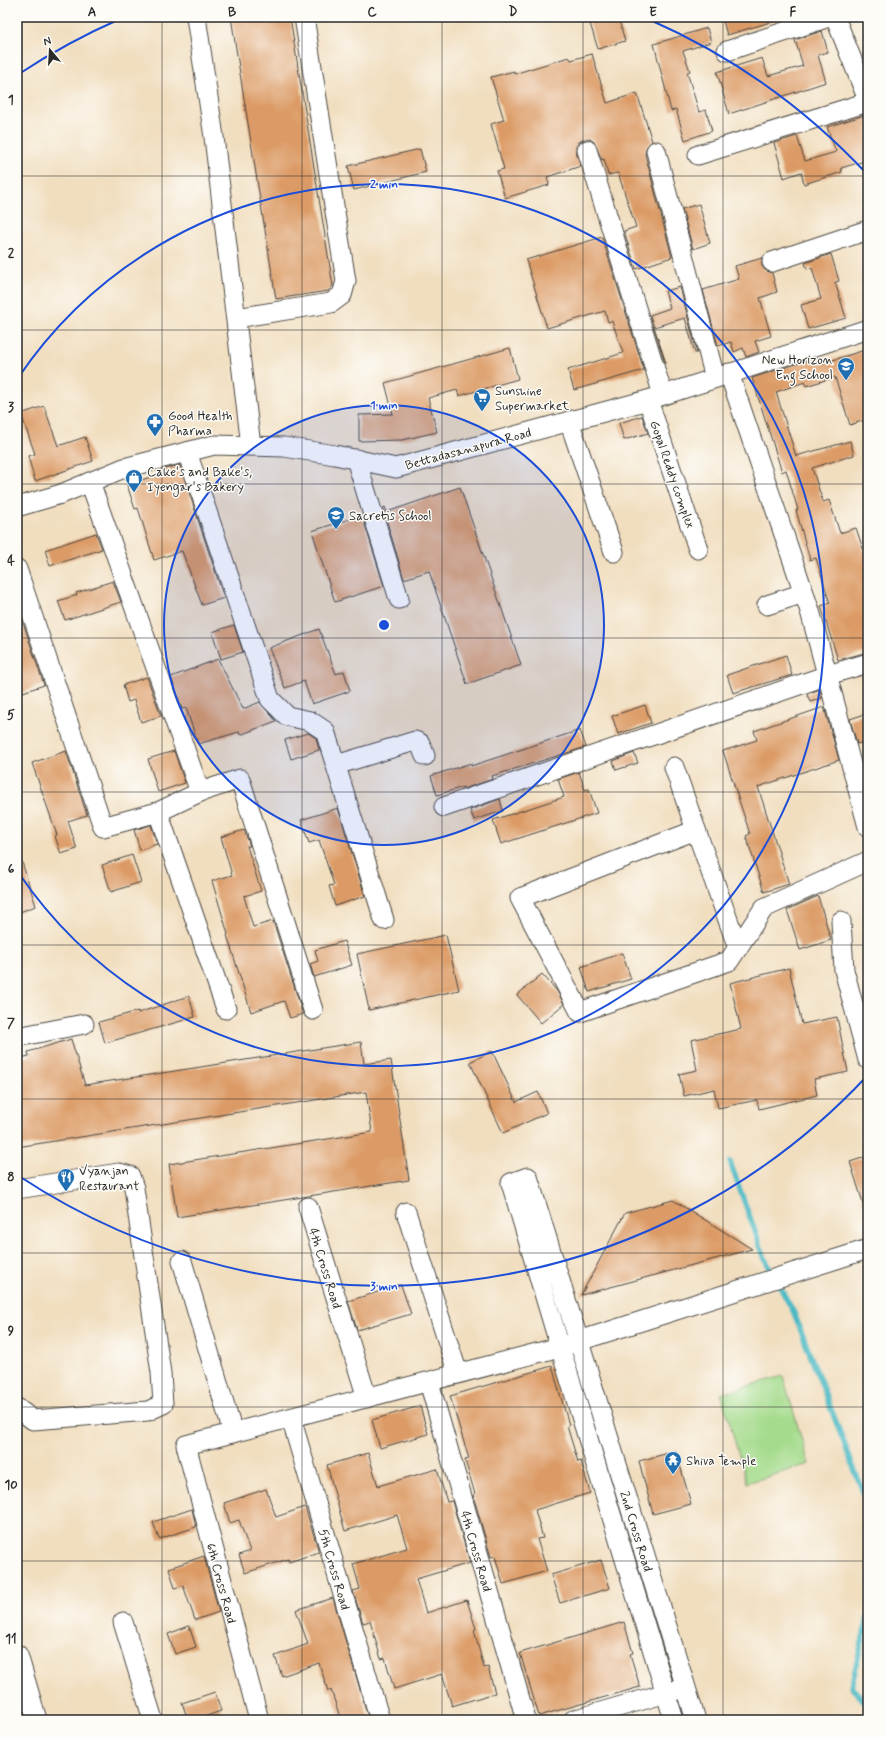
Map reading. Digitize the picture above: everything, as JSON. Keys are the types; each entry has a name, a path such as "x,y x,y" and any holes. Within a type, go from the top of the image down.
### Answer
{"street":[{"path":"196,17 214,137 251,446"},
{"path":"236,318 331,303 342,295 346,281 304,17"},
{"path":"727,51 829,17"},
{"path":"698,155 868,101 835,17"},
{"name":"Gopal Reddy complex","path":"587,150 698,549"},
{"path":"656,151 722,375 804,593 828,675 868,827"},
{"path":"772,262 868,230"},
{"name":"Bettadasanapura Road","path":"17,507 61,494 124,468 214,445 284,448 356,459 396,468 655,398 722,375 868,329"},
{"path":"569,421 614,552"},
{"path":"187,452 270,699 287,716 310,721 325,731 384,920"},
{"path":"356,459 398,600"},
{"path":"90,482 200,792"},
{"path":"17,569 103,827 158,812 200,792 240,778 313,1010"},
{"path":"767,605 804,593"},
{"path":"444,807 828,675 868,663"},
{"path":"336,765 415,741 420,743 425,756"},
{"path":"674,767 738,948"},
{"path":"158,812 226,1009"},
{"path":"696,830 520,898 580,1012 729,961 764,908 868,861"},
{"path":"841,921 844,970 868,1060"},
{"path":"17,1037 84,1024"},
{"path":"17,1189 119,1173 130,1176 134,1188 161,1373 163,1404 148,1411 33,1420 17,1408"},
{"name":"2nd Cross Road","path":"674,1720 511,1183 528,1178 696,1720"},
{"name":"4th Cross Road","path":"308,1207 367,1398"},
{"path":"406,1212 458,1374"},
{"path":"182,1261 233,1433 560,1347 868,1249"},
{"name":"4th Cross Road","path":"429,1382 526,1720"},
{"name":"5th Cross Road","path":"291,1418 380,1720"},
{"name":"6th Cross Road","path":"233,1433 186,1445 259,1720"},
{"path":"123,1622 154,1720"},
{"path":"18,1656 37,1720"},
{"path":"573,1720 686,1688"}],"green space":[{"path":"783,1376 809,1464 747,1483 721,1394"}],"building":[{"path":"231,17 290,17 333,286 328,291 276,299"},
{"path":"588,17 618,17 625,41 598,49"},
{"path":"722,17 773,17 774,21 727,35"},
{"path":"707,28 711,42 683,51 690,71 687,72 699,112 706,110 712,131 685,140 676,109 671,111 654,44"},
{"path":"822,31 828,52 818,55 826,82 729,114 717,72 762,58 768,76 803,66 795,40"},
{"path":"592,54 607,103 637,93 652,141 646,148 645,154 672,257 636,269 624,231 636,227 618,173 608,175 604,159 602,160 594,142 590,139 584,139 579,142 576,147 576,153 581,166 547,177 549,185 505,198 497,171 504,169 491,124 504,120 491,77 514,71 514,74 569,57 571,60"},
{"path":"868,114 868,160 841,168 842,172 804,184 801,172 784,178 774,143 797,136 805,161 836,152 827,127"},
{"path":"420,149 426,172 354,190 348,166"},
{"path":"699,204 710,243 693,249 682,209"},
{"path":"602,237 644,370 574,390 568,370 623,353 612,321 608,322 605,311 547,328 526,260"},
{"path":"831,254 839,281 835,282 846,318 808,329 801,305 821,299 812,268 807,269 805,263"},
{"path":"762,258 762,266 765,270 772,273 777,292 760,298 771,336 755,341 759,352 746,357 743,348 734,352 731,342 718,346 703,290 739,279 735,266"},
{"path":"680,287 697,353 695,353 685,318 654,327 665,363 650,315 670,308 665,291"},
{"path":"510,348 518,379 459,396 457,390 428,398 437,432 402,440 359,441 359,415 393,414 385,383"},
{"path":"868,349 868,419 850,425 835,377 806,386 805,382 776,392 796,456 850,441 854,455 812,468 823,502 829,500 840,533 856,528 864,552 868,550 868,652 838,660 821,606 830,603 816,558 810,560 796,510 798,510 786,470 782,472 752,378 818,357 820,364"},
{"path":"44,406 58,446 85,437 93,461 35,481 28,456 35,454 21,414"},
{"path":"642,416 648,433 624,440 619,423"},
{"path":"180,465 224,598 202,605 182,551 154,560 138,508 135,509 127,485 162,473 161,470"},
{"path":"460,487 521,665 467,684 429,571 404,579 383,508 385,507 387,512"},
{"path":"362,515 384,586 335,602 312,531"},
{"path":"96,533 102,549 50,566 45,550"},
{"path":"113,581 121,602 65,620 58,601 77,595 76,593"},
{"path":"17,608 44,685 17,694"},
{"path":"234,625 243,652 221,659 212,632"},
{"path":"319,629 336,674 344,671 350,691 312,704 304,681 285,688 269,648"},
{"path":"786,655 792,675 733,693 727,675"},
{"path":"218,659 243,709 260,702 276,721 240,735 239,732 198,744 186,708 182,709 171,677"},
{"path":"147,677 161,716 141,722 134,700 128,702 123,685"},
{"path":"820,689 822,698 810,702 807,694"},
{"path":"645,705 651,723 618,734 612,716"},
{"path":"824,707 839,760 758,787 789,884 764,892 746,836 750,834 723,751 757,740 754,731"},
{"path":"868,713 868,741 857,744 850,719"},
{"path":"580,730 586,747 492,776 493,779 463,789 463,787 437,795 431,776 471,763 471,766"},
{"path":"308,733 316,738 319,750 291,759 285,740"},
{"path":"66,751 87,815 68,821 77,849 61,854 55,836 57,835 32,763"},
{"path":"174,751 185,783 158,792 148,759"},
{"path":"634,753 638,763 616,770 613,761"},
{"path":"579,772 585,790 589,789 597,813 501,844 493,820 564,797 558,779"},
{"path":"500,799 503,811 474,820 470,810"},
{"path":"338,808 365,896 335,906 329,886 334,885 319,840 309,843 301,820"},
{"path":"151,825 157,844 140,850 134,830"},
{"path":"244,830 250,846 247,846 261,891 244,896 253,927 273,921 303,1014 290,1018 284,1001 251,1012 212,881 232,875 221,837"},
{"path":"132,855 141,882 111,892 102,865"},
{"path":"20,856 36,906 17,913 17,857"},
{"path":"818,896 831,940 800,950 787,910"},
{"path":"446,935 459,990 369,1010 357,954"},
{"path":"344,941 352,965 314,977 310,964 318,961 315,950"},
{"path":"622,953 631,979 589,992 581,967"},
{"path":"789,968 802,1024 837,1017 848,1072 814,1079 817,1095 759,1109 757,1100 718,1108 714,1089 684,1096 679,1074 697,1070 691,1040 741,1029 730,983"},
{"path":"542,974 557,991 564,1004 541,1023 517,995"},
{"path":"189,996 195,1017 105,1043 99,1022 138,1011 138,1013"},
{"path":"71,1039 85,1085 361,1042 364,1064 391,1060 409,1180 177,1217 169,1164 372,1132 366,1092 17,1147 17,1059 29,1056 28,1052"},
{"path":"492,1051 516,1102 538,1092 547,1113 503,1133 470,1062"},
{"path":"868,1156 868,1208 865,1209 850,1162"},
{"path":"673,1200 752,1249 581,1295 625,1213"},
{"path":"401,1285 411,1314 357,1330 348,1301"},
{"path":"552,1366 569,1425 567,1426 578,1462 581,1461 590,1493 535,1510 543,1538 537,1539 547,1571 503,1584 495,1556 491,1557 473,1495 475,1494 465,1460 469,1459 450,1396"},
{"path":"420,1406 428,1434 380,1448 372,1420"},
{"path":"676,1451 691,1504 653,1514 639,1461"},
{"path":"368,1453 378,1486 437,1469 447,1502 452,1501 470,1563 416,1579 426,1613 467,1600 476,1629 474,1630 484,1668 488,1667 495,1693 452,1706 442,1674 394,1689 385,1658 381,1659 370,1621 363,1623 353,1591 360,1589 353,1564 407,1548 397,1515 345,1531 327,1465"},
{"path":"266,1489 276,1517 305,1507 319,1552 289,1562 288,1559 245,1573 239,1555 250,1551 239,1520 230,1523 224,1503"},
{"path":"192,1509 196,1527 159,1539 153,1522"},
{"path":"204,1556 219,1612 195,1620 183,1585 175,1588 169,1568"},
{"path":"601,1560 610,1588 560,1603 551,1575"},
{"path":"333,1598 369,1720 341,1720 331,1690 328,1691 319,1663 282,1676 275,1656 308,1644 296,1610"},
{"path":"624,1622 633,1653 630,1654 640,1687 539,1716 520,1653"},
{"path":"189,1626 196,1647 175,1654 168,1634"},
{"path":"215,1692 221,1711 195,1720 188,1720 182,1703"}],"waterway":[{"path":"730,1162 765,1259 794,1313 868,1505"},
{"path":"868,1617 851,1687 868,1705"}],"place":[{"name":"New Horizon Eng School","path":"846,381"},
{"name":"Sunshine Supermarket","path":"482,412"},
{"name":"Good Health Pharma","path":"155,437"},
{"name":"Cake's and Bake's, Iyengar's Bakery","path":"134,493"},
{"name":"Sacretis School","path":"336,530"},
{"name":"Vyanjan Restaurant","path":"66,1192"},
{"name":"Shiva Temple","path":"673,1475"}]}
